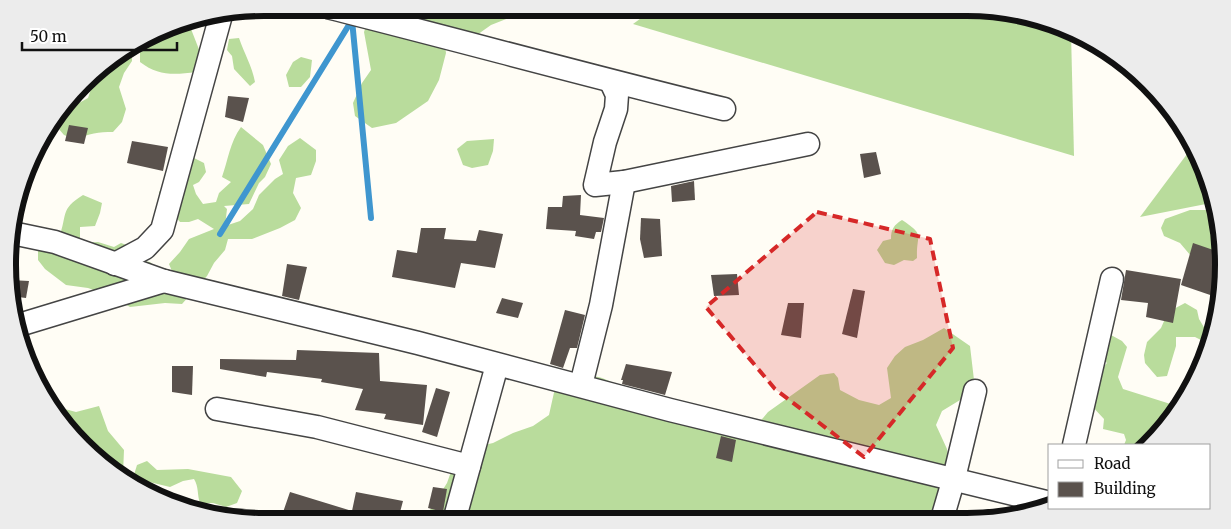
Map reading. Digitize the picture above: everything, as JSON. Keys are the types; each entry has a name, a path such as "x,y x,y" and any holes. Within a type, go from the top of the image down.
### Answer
{"street":[{"path":"363,16 485,46 611,82 724,109"},
{"path":"115,264 145,248 162,230 220,20"},
{"path":"611,82 617,94 616,109 595,185 624,182 808,144"},
{"path":"581,385 601,305 624,182"},
{"path":"18,233 55,242 164,281 418,343 670,410 1042,501"},
{"path":"1074,444 1112,279"},
{"path":"24,324 164,281"},
{"path":"456,513 497,365"},
{"path":"944,513 975,391"},
{"path":"217,409 317,427 469,466"}],"highlighted area":[{"path":"817,212 930,239 953,348 864,457 775,389 706,307"}],"green space":[{"path":"370,16 514,16 491,25 474,37 443,34 446,53 439,80 428,101 396,123 372,128 355,116 353,103 362,83 371,70 364,32"},
{"path":"644,16 966,16 999,18 1046,29 1071,40 1074,156 633,24"},
{"path":"188,28 191,29 200,52 196,72 180,74 160,72 140,62 140,50 169,35"},
{"path":"239,38 254,76 255,82 250,86 234,69 232,56 227,50 229,39"},
{"path":"132,55 132,61 124,73 119,87 126,109 122,122 113,132 94,133 77,140 64,135 58,128 62,122 74,106 88,98 92,86"},
{"path":"301,57 312,60 310,77 301,87 289,87 286,75 293,62"},
{"path":"241,127 263,145 271,164 249,204 224,206 227,209 225,226 240,221 253,209 259,195 275,179 283,174 279,160 288,146 300,138 316,150 316,161 311,175 296,178 293,193 301,208 295,220 280,228 252,239 228,239 225,250 214,263 207,276 182,304 165,303 130,307 111,296 88,288 66,285 45,269 38,260 38,243 59,237 67,209 75,200 83,195 102,203 95,226 80,227 80,243 98,242 114,247 121,243 135,248 138,260 150,262 161,272 174,276 169,264 189,239 214,229 198,219 180,222 168,208 159,202 159,192 194,158 204,163 206,172 199,182 193,185 196,194 203,204 216,202 219,193 231,182 222,177 232,145"},
{"path":"494,139 493,151 488,165 472,168 463,165 457,149 467,141"},
{"path":"1188,153 1202,185 1207,204 1140,217"},
{"path":"1190,210 1208,210 1213,232 1215,263 1191,256 1180,243 1164,236 1161,228 1165,219"},
{"path":"902,220 917,232 917,258 913,261 904,260 894,265 885,263 877,250 883,241 891,239 894,228"},
{"path":"1185,303 1197,310 1199,319 1206,330 1203,341 1195,337 1176,337 1176,346 1167,376 1157,377 1145,363 1144,355 1147,342 1161,328 1168,312"},
{"path":"944,328 970,346 974,380 965,397 942,411 936,425 947,449 950,470 941,513 429,513 447,483 453,466 471,448 493,443 533,426 549,415 555,388 574,380 589,376 597,377 613,383 623,390 758,424 768,412 820,375 834,373 838,378 840,390 859,400 879,405 891,398 887,368 895,356 905,347 923,340"},
{"path":"1111,335 1122,341 1127,347 1118,377 1123,389 1171,404 1138,444 1124,444 1126,440 1124,434 1103,429 1104,419 1090,404 1101,369 1107,363 1102,358 1106,336"},
{"path":"99,406 108,431 124,450 123,468 89,440 63,408 76,412"},
{"path":"147,461 157,470 188,469 231,477 242,491 237,503 226,507 213,503 200,503 194,479 183,481 170,487 142,480 134,475 137,465"}],"building":[{"path":"228,96 249,98 243,122 225,117"},
{"path":"69,125 88,128 84,144 65,141"},
{"path":"132,141 168,147 163,171 127,163"},
{"path":"876,152 881,174 864,178 860,154"},
{"path":"694,181 695,200 672,202 671,186"},
{"path":"581,195 580,215 604,218 601,232 596,232 594,239 575,236 576,231 546,229 548,207 562,207 563,196"},
{"path":"641,218 660,219 662,256 644,258 640,239"},
{"path":"421,228 446,228 444,239 476,241 479,230 503,234 495,268 461,263 455,288 392,277 397,250 417,253"},
{"path":"1193,243 1214,250 1213,296 1181,285"},
{"path":"287,264 307,267 299,300 282,296"},
{"path":"1126,270 1181,279 1173,323 1146,317 1148,303 1121,300"},
{"path":"737,274 739,295 714,296 711,275"},
{"path":"17,280 29,281 26,298 18,297"},
{"path":"853,289 865,291 857,338 842,334"},
{"path":"502,298 523,303 518,318 496,313"},
{"path":"788,303 804,303 801,338 781,335"},
{"path":"565,310 585,315 577,348 570,348 563,368 550,364"},
{"path":"297,350 379,353 380,381 427,385 423,425 384,419 386,414 355,410 363,389 321,382 322,379 267,372 266,377 220,369 220,359 296,360"},
{"path":"626,364 672,372 665,395 622,384 623,380 621,380"},
{"path":"172,366 193,366 192,395 172,392"},
{"path":"436,388 450,392 437,437 422,432"},
{"path":"721,436 736,440 732,462 716,458"},
{"path":"433,487 447,489 443,512 428,508"},
{"path":"290,492 352,511 356,492 403,501 400,513 283,513"}],"waterway":[{"path":"352,20 371,218"},
{"path":"220,234 352,20"}]}
